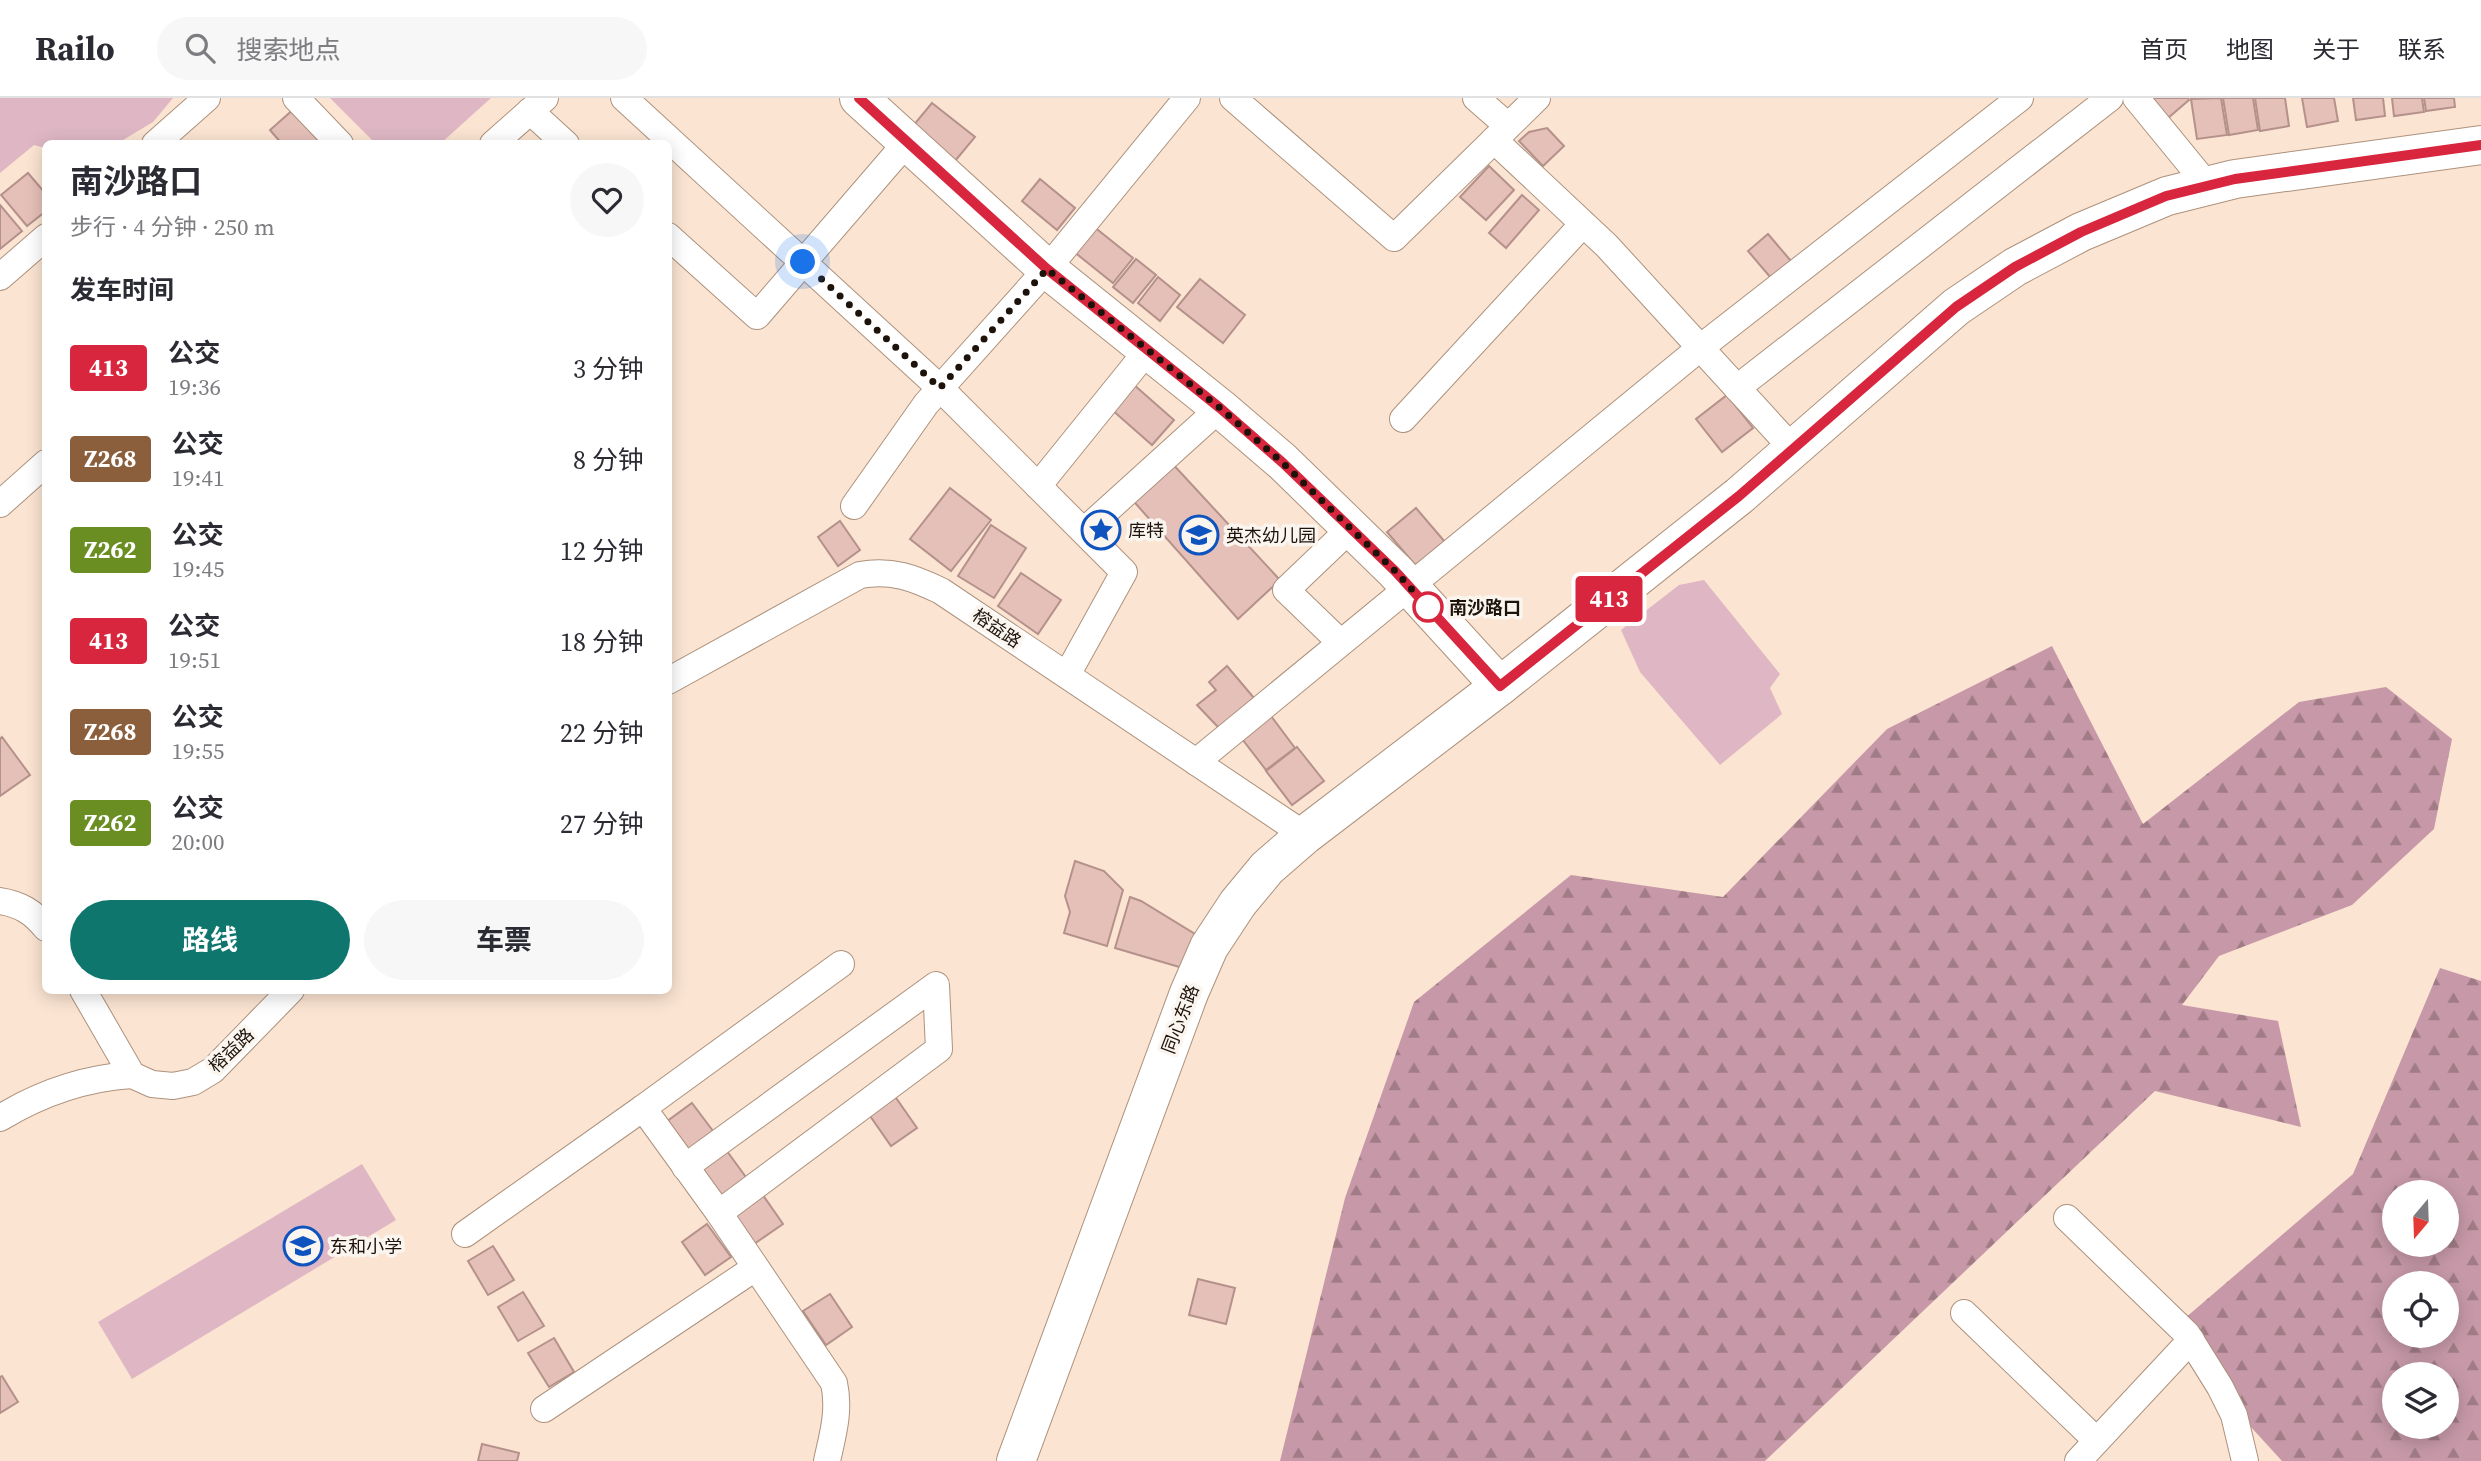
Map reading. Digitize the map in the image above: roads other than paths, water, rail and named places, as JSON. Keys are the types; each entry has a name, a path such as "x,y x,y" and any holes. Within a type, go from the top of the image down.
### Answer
{"street":[{"path":"160,140 207,98"},
{"path":"296,98 336,140"},
{"path":"624,98 670,140"},
{"path":"859,98 1047,269 1220,408 1283,463 1409,586 1500,686"},
{"path":"854,506 926,404 1047,269 1187,98"},
{"path":"1233,98 1394,238 1537,98"},
{"path":"1476,98 1501,133 1583,224 1607,246 1793,449"},
{"path":"1196,762 1700,348 2020,98"},
{"path":"1737,388 2110,98"},
{"path":"2136,98 2208,186"},
{"path":"498,140 537,105 563,140"},
{"path":"672,142 940,388 1124,572 1067,675"},
{"path":"672,240 757,316 906,142"},
{"name":"同心东路","path":"1016,1461 1184,1006 1209,947 1238,903 1267,868 1305,835 1500,686 1739,496 1956,307 2015,267 2081,232 2166,196 2235,179 2481,145"},
{"path":"1403,419 1583,224"},
{"path":"0,276 42,240"},
{"path":"1038,486 1147,351"},
{"path":"1084,531 1220,408"},
{"path":"0,504 42,467"},
{"path":"1340,642 1286,590 1351,528"},
{"name":"榕益路","path":"672,679 860,575 878,571 909,576 941,591 1305,835"},
{"path":"0,901 15,903 32,912 42,923"},
{"path":"465,1234 841,964"},
{"path":"685,1167 936,985 939,1049 719,1213"},
{"path":"0,1118 48,1093 106,1077 132,1075 84,994"},
{"name":"榕益路","path":"132,1075 152,1084 173,1086 193,1082 213,1070 287,994"},
{"path":"643,1108 719,1213 834,1383 836,1416 827,1461"},
{"path":"2067,1218 2187,1334 2234,1415 2245,1461"},
{"path":"544,1409 755,1268"},
{"path":"1964,1313 2096,1440"},
{"path":"2078,1461 2191,1340"}],"place":[{"name":"库特","path":"1101,530"},
{"name":"英杰幼儿园","path":"1199,535"},
{"name":"南沙路口","path":"1428,607"},
{"name":"东和小学","path":"303,1246"}]}
